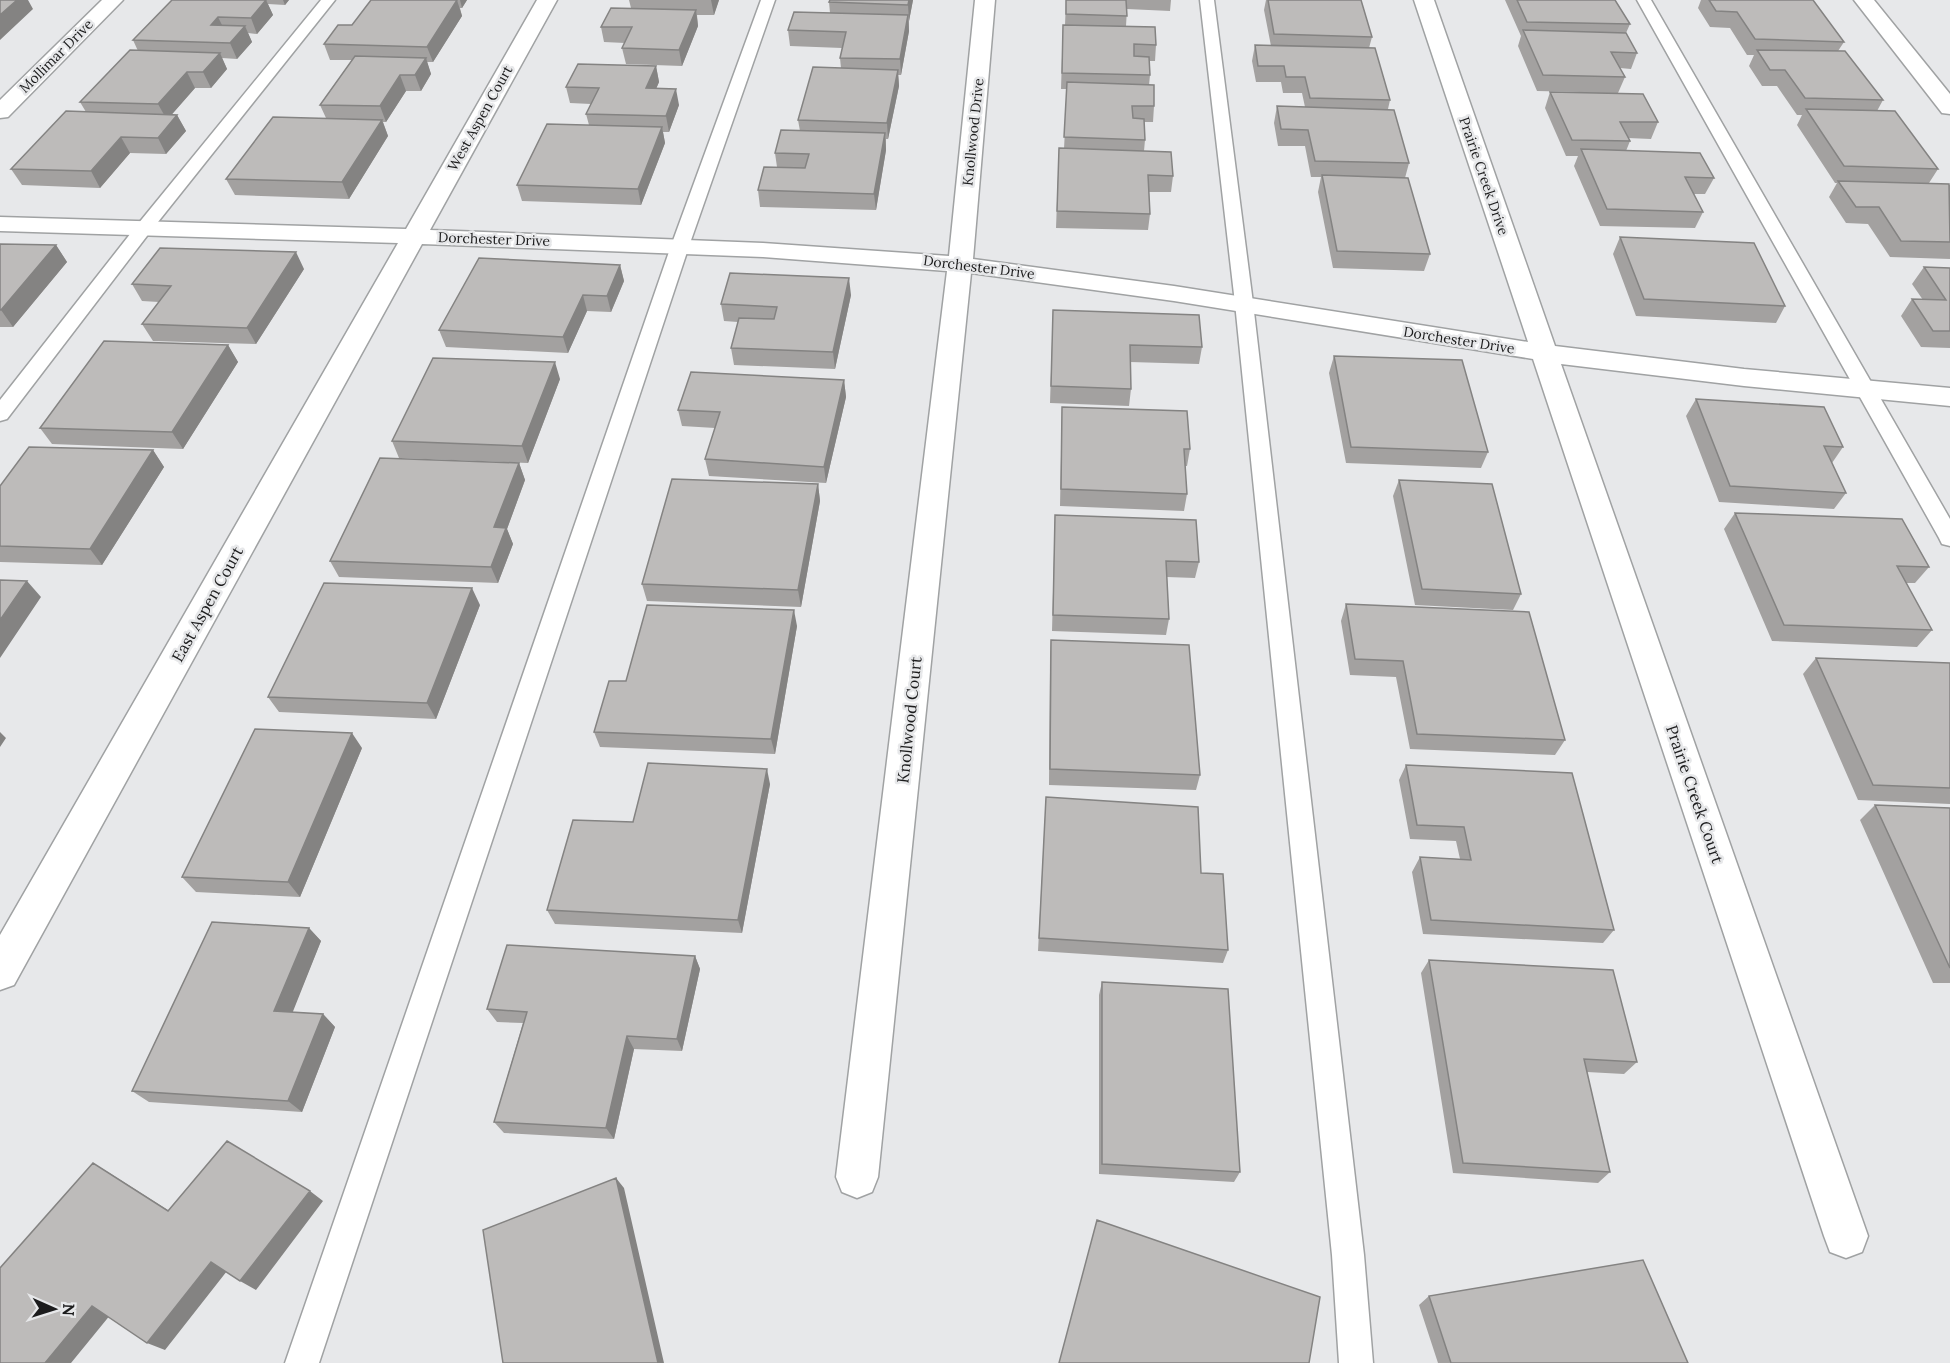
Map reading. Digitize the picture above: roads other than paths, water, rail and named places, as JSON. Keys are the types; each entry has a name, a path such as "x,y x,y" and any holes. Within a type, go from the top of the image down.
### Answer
{"street":[{"name":"Mollimar Drive","path":"0,112 113,0"},
{"name":"West Aspen Court","path":"414,236 547,0"},
{"name":"Knollwood Drive","path":"960,264 985,0"},
{"name":"Prairie Creek Drive","path":"1424,0 1543,353"},
{"path":"1864,0 1950,108"},
{"name":"Dorchester Drive","path":"0,224 414,236 849,254 960,264 1244,303 1543,353 1867,390 1950,397"},
{"name":"East Aspen Court","path":"0,972 414,236"},
{"name":"Knollwood Court","path":"857,1177 960,264"},
{"name":"Prairie Creek Court","path":"1543,353 1846,1236"}],"lane":[{"path":"0,414 144,228 328,0"},
{"path":"302,1363 680,246 768,0"},
{"path":"1207,0 1244,303 1348,1255 1356,1363"},
{"path":"1644,0 1950,538"}]}
